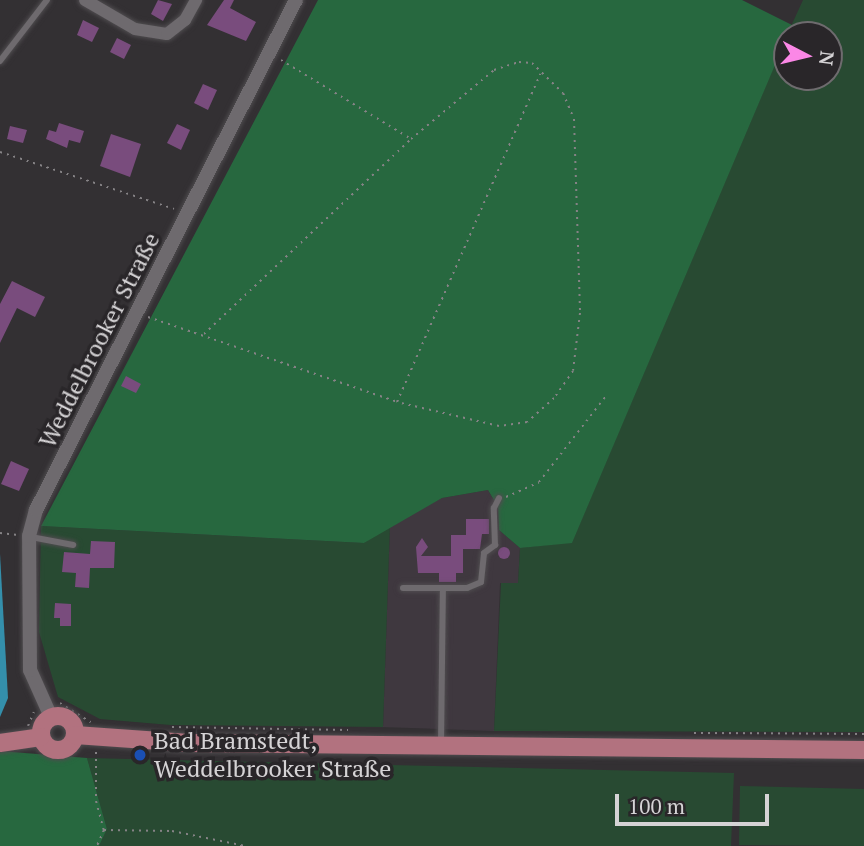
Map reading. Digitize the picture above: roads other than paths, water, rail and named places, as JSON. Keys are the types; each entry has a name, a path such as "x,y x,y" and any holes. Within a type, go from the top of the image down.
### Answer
{"main road":[{"path":"0,743 42,727 47,710 69,720 75,735"},
{"path":"34,732 47,746 62,750 75,735 94,729 190,743 864,750"}],"street":[{"path":"85,0 135,29 167,34 185,20 196,0"},
{"name":"Weddelbrooker Straße","path":"47,710 30,670 29,536 36,510 296,0"}],"lane":[{"path":"0,61 47,0"},
{"path":"403,588 467,588 481,582 484,553 495,545 494,508 499,498"},
{"path":"29,536 73,545"},
{"path":"441,747 443,588"}],"water":[{"path":"0,554 8,698 0,717"}],"place":[{"name":"Bad Bramstedt, Weddelbrooker Straße","path":"140,755"}]}
